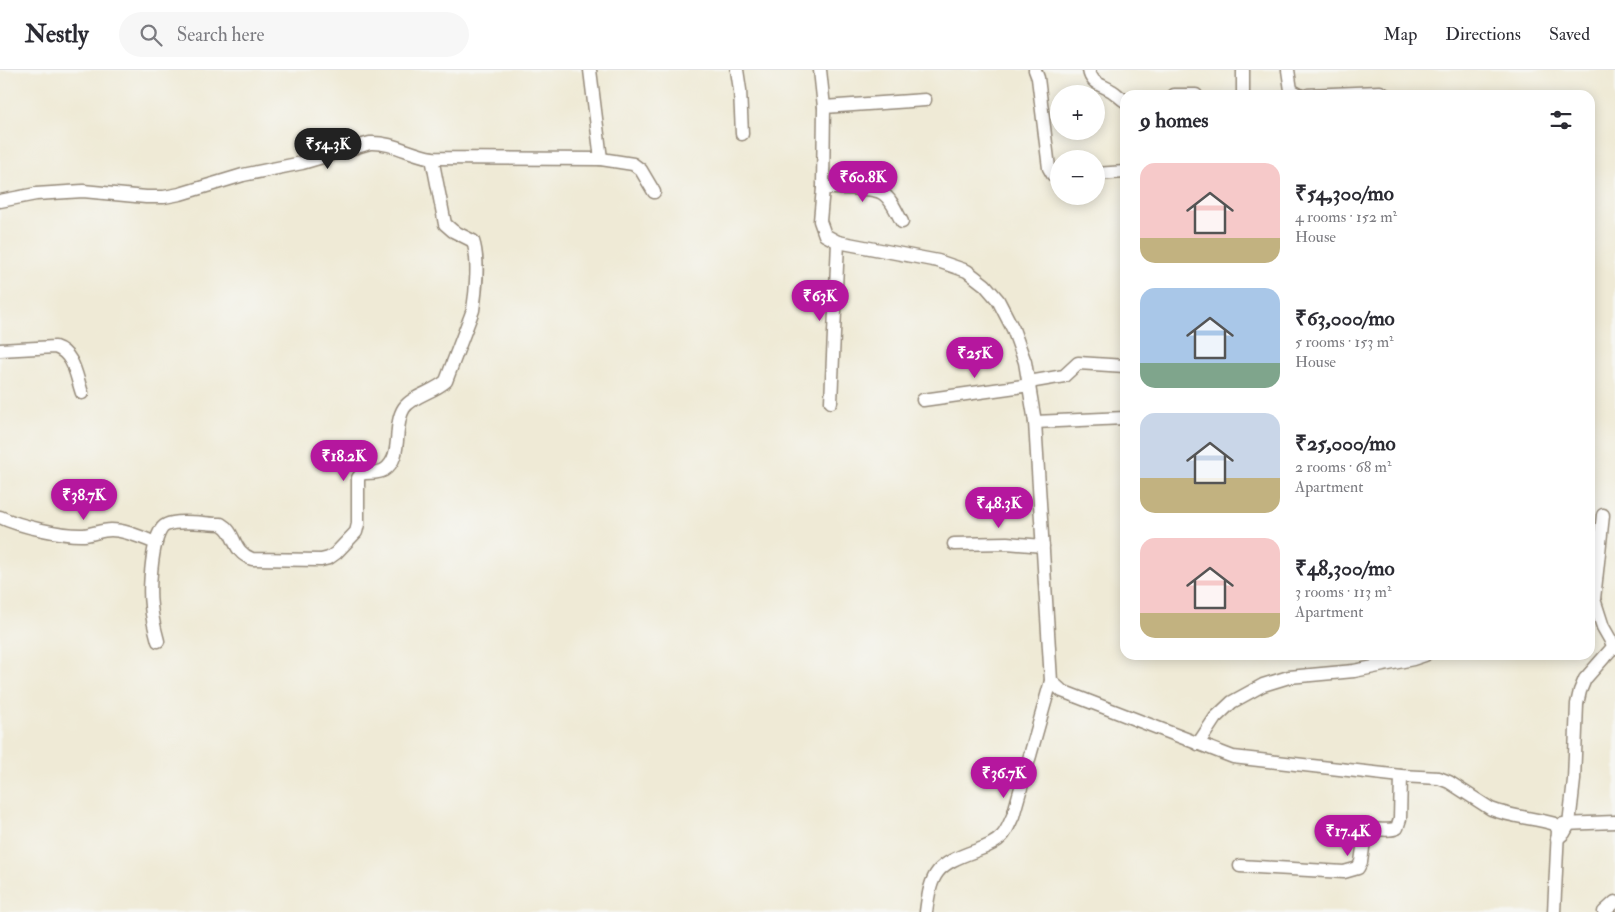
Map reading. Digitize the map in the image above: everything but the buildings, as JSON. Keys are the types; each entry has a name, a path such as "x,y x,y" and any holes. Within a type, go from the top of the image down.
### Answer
{"street":[{"path":"590,70 601,159"},
{"path":"737,70 742,134"},
{"path":"820,70 824,107 823,188 820,221 824,235 838,242 938,261 967,271 984,285 998,300 1013,329 1025,362 1030,383 1035,422 1050,681 1013,816 1002,836 987,847 955,858 943,866 935,875 929,887 926,912"},
{"path":"1035,70 1038,78 1050,170"},
{"path":"1089,70 1090,78 1094,82 1120,97"},
{"path":"1241,90 1243,70"},
{"path":"1288,70 1291,90"},
{"path":"824,107 925,100"},
{"path":"0,201 36,194 83,191 164,197 243,176 281,169 370,143 381,142 417,155 432,158 601,159 633,164 641,170 654,192"},
{"path":"158,641 150,595 156,543 159,532 164,525 174,523 221,524 226,528 238,550 244,556 252,559 321,560 330,558 356,532 358,524 358,478 361,474 380,471 388,466 395,450 400,418 404,408 410,402 439,387 446,380 473,310 476,249 473,241 453,231 445,224 432,158"},
{"path":"1105,173 1120,172"},
{"path":"823,188 882,192 902,222"},
{"path":"831,402 838,242"},
{"path":"0,350 55,347 63,350 69,356 82,393"},
{"path":"923,400 1064,376 1078,363 1120,366"},
{"path":"1035,422 1120,418"},
{"path":"1595,577 1603,515"},
{"path":"0,517 45,530 74,535 86,535 111,530 124,531 156,543"},
{"path":"954,544 1007,543 1043,546"},
{"path":"1558,839 1570,824 1577,704 1580,691 1585,679 1614,647 1595,607"},
{"path":"1198,744 1215,718 1232,702 1263,686 1289,677 1354,671 1408,660"},
{"path":"1050,681 1062,691 1233,757 1401,776 1438,778 1449,782 1491,809 1499,812 1539,819 1555,824 1615,822"},
{"path":"1240,866 1344,872 1358,868 1368,831 1394,830 1398,828 1400,820 1401,776"},
{"path":"1554,912 1558,839 1558,830 1555,824"},
{"path":"1604,912 1615,902"}]}
